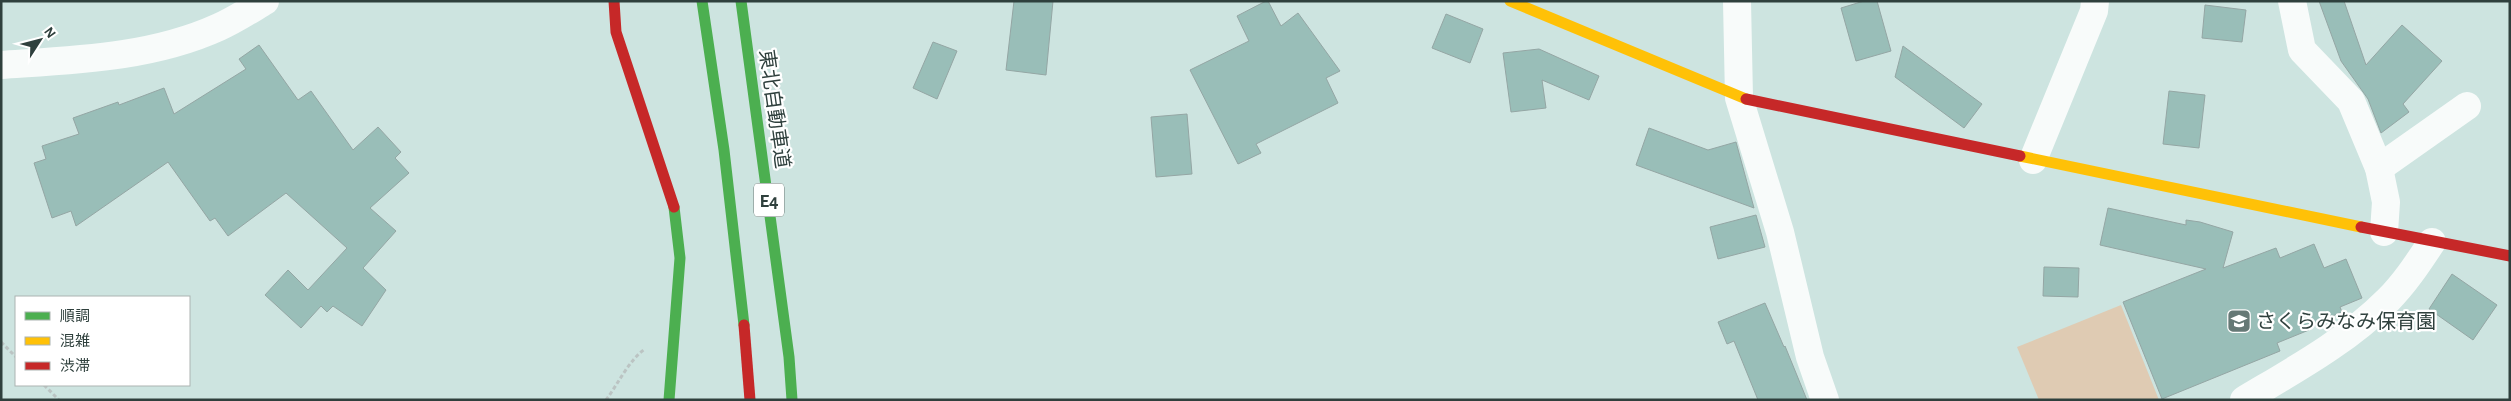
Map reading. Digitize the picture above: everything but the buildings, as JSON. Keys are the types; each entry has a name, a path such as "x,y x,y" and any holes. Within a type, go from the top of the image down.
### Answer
{"main road":[{"path":"614,1 616,32 670,189 677,218 680,258 669,400"},
{"name":"E4","path":"702,1 713,64 746,344 750,400"},
{"name":"東北自動車道","path":"741,1 789,357 792,400"},
{"path":"1510,1 1739,98 2432,242 2510,256"}],"street":[{"path":"1,65 134,54 181,42 219,27 265,1"},
{"path":"1738,1 1739,98 1780,232 1810,357 1826,400"},
{"path":"2033,160 2094,11 2095,1"},
{"path":"2292,1 2302,50 2351,101 2379,168 2386,202 2384,232"},
{"path":"2379,168 2466,106"},
{"path":"2244,400 2321,354 2388,301 2411,275 2432,242"}],"path":[{"path":"606,400 636,356 656,342 674,337"},
{"path":"1,342 15,356"},
{"path":"45,386 59,400"}],"shaded area":[{"path":"2121,305 2159,400 2039,400 2017,347"}],"traffic: fast":[{"path":"702,1 724,150 744,325"},
{"path":"741,1 789,357 792,400"},
{"path":"669,400 680,258 674,207"}],"traffic: slow":[{"path":"1510,1 1746,99"},
{"path":"2020,156 2361,227"}],"traffic: jam":[{"path":"614,1 616,32 674,207"},
{"path":"1746,99 2020,156"},
{"path":"2361,227 2510,256"},
{"path":"744,325 750,400"}],"place":[{"name":"さくらみなみ保育園","path":"2239,321"}]}
